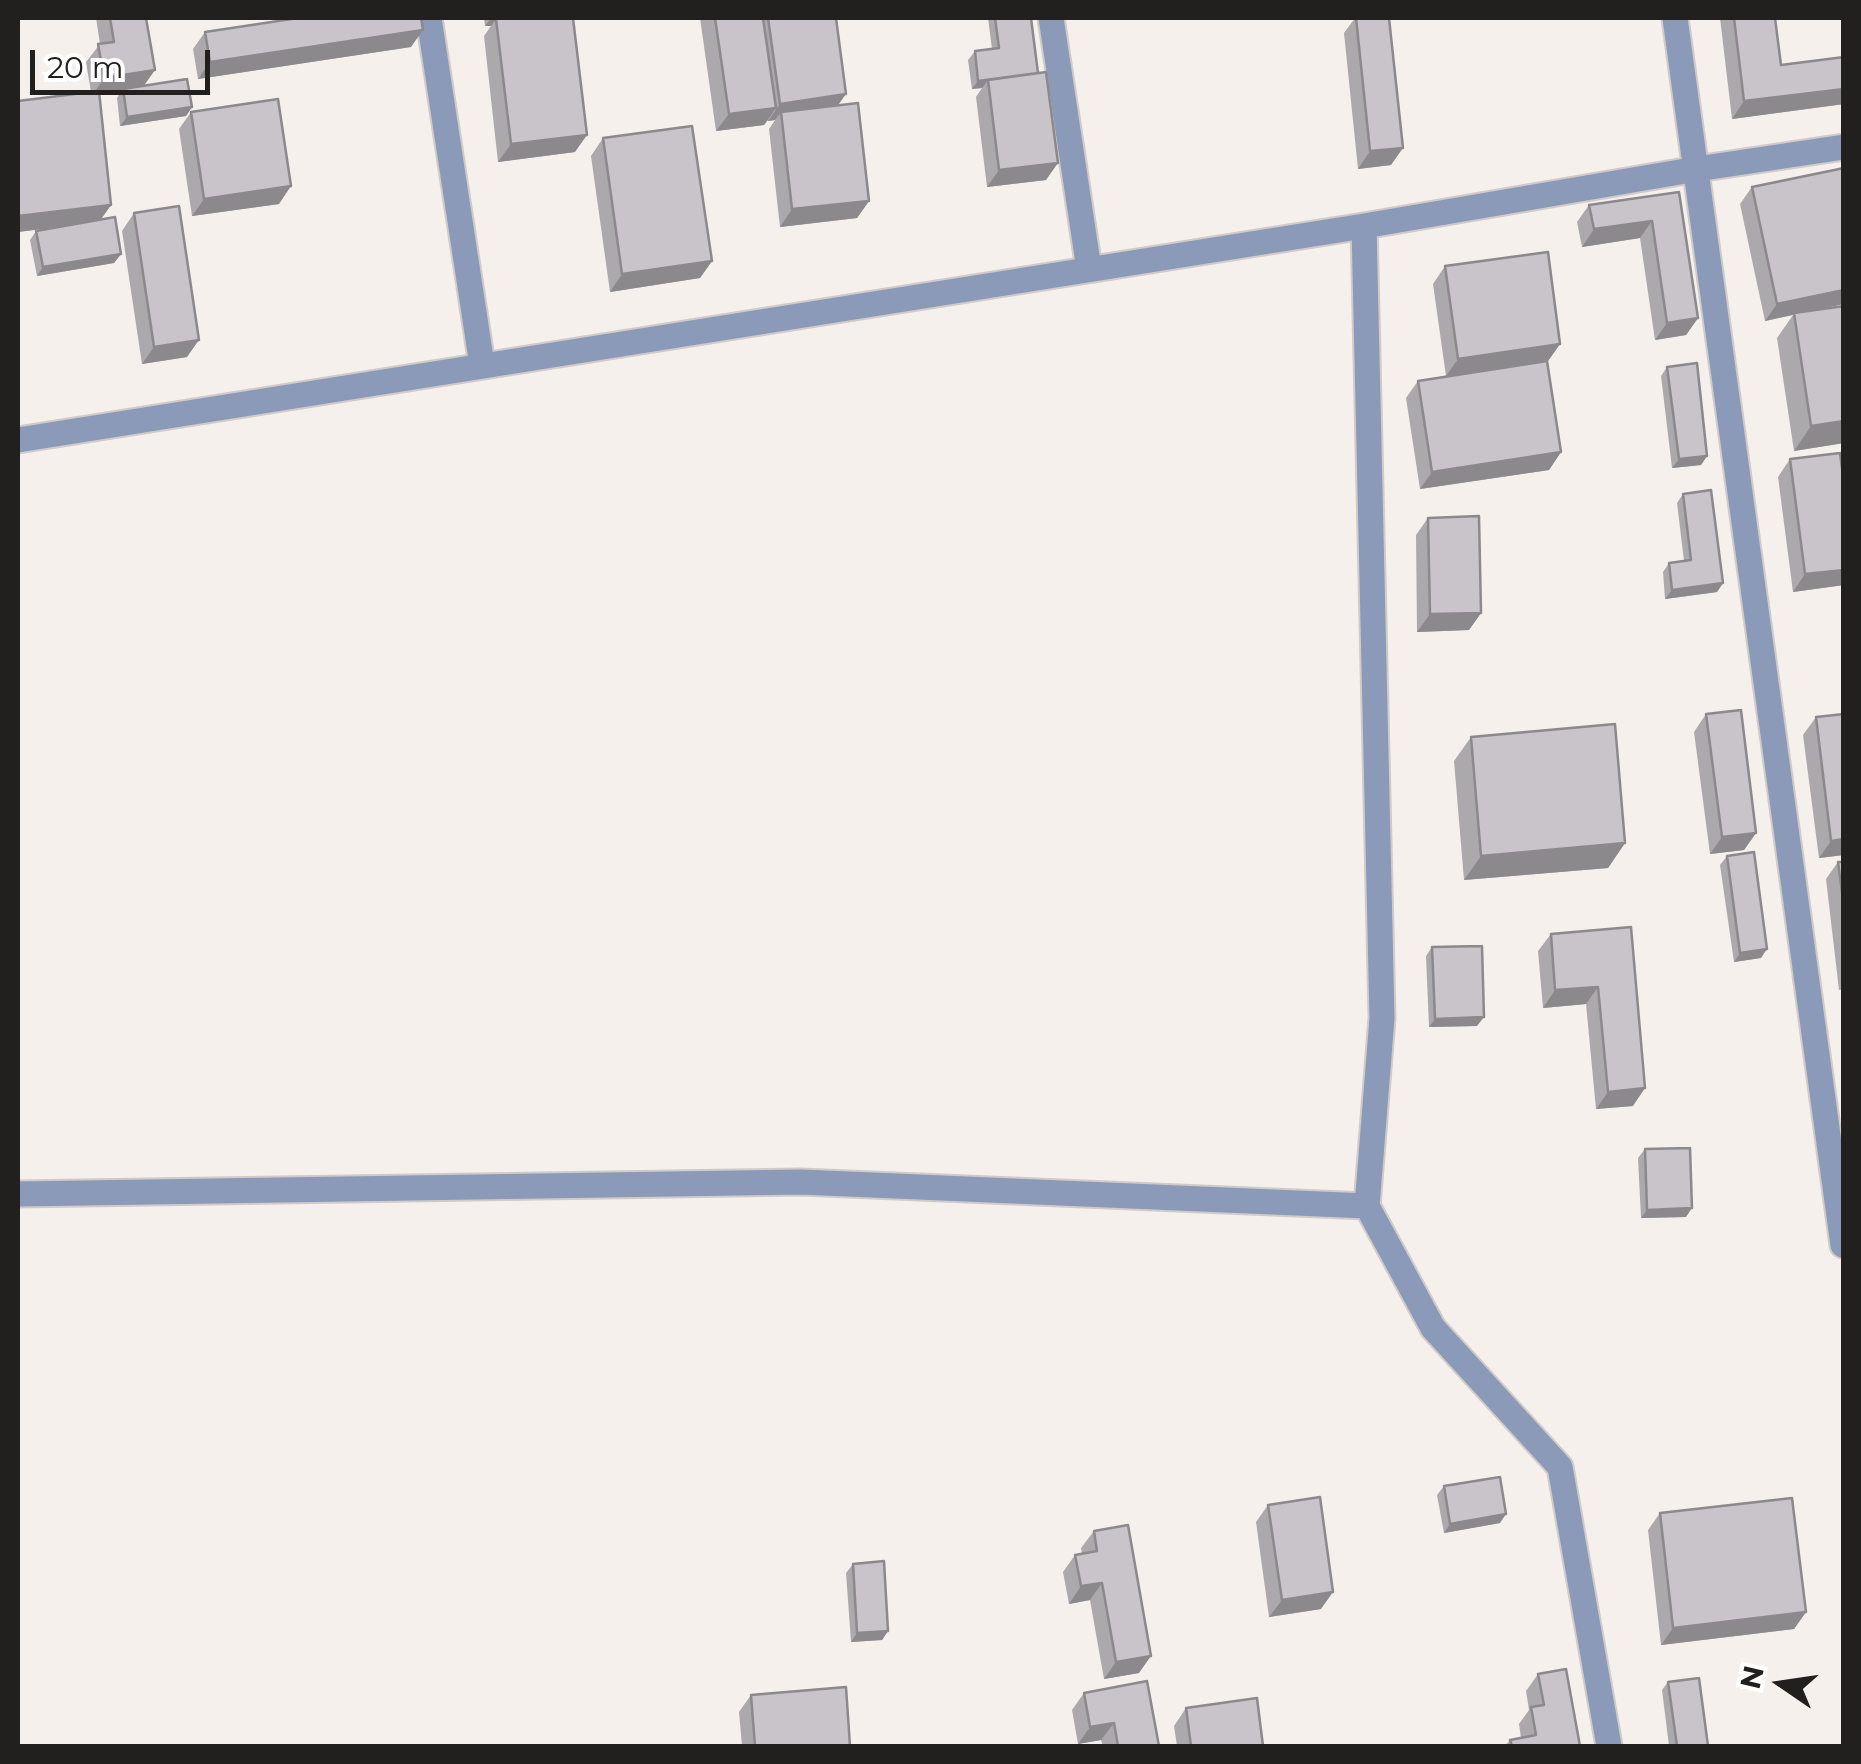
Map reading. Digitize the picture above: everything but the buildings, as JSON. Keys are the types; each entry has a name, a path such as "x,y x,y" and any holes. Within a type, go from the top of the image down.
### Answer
{"street":[{"path":"429,18 482,366"},
{"path":"1051,18 1089,269"},
{"path":"1675,18 1844,1246"},
{"path":"18,440 1844,147"},
{"path":"1364,226 1382,1018 1367,1206 1433,1328 1560,1467 1610,1746"},
{"path":"18,1194 801,1182 1367,1206"}]}
